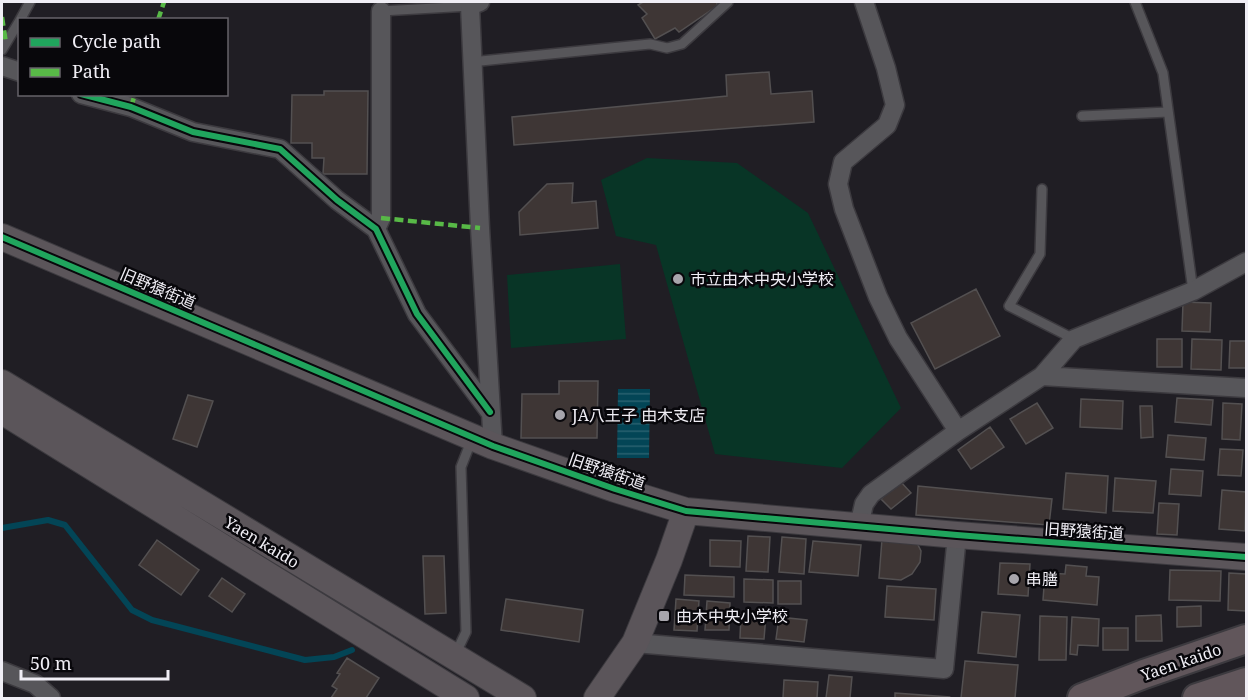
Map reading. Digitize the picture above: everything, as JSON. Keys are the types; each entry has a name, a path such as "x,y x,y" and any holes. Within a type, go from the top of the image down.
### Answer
{"main road":[{"name":"Yaen kaido","path":"1082,699 1144,674 1246,639"},
{"path":"1197,699 1246,682"}],"street":[{"path":"864,2 886,68 895,105 887,125 843,162 838,184 844,210 878,297 898,338 958,431"},
{"path":"475,4 471,62 490,412 483,442"},
{"path":"376,229 381,218 381,11"},
{"path":"2,66 18,71"},
{"path":"89,96 131,107 193,132 280,148 337,200 376,229 417,314 490,412"},
{"name":"旧野猿街道","path":"2,237 483,442 615,489 686,511 1246,557"},
{"path":"859,526 864,504 871,494 958,431 1042,376 1074,339 1193,291 1246,262"},
{"path":"1042,376 1246,388"},
{"name":"Yaen kaido","path":"2,383 524,699"},
{"name":"Yaen kaido","path":"2,411 466,699"},
{"path":"597,699 635,643 669,560 686,511"},
{"path":"635,643 944,669 957,535"},
{"path":"2,671 35,684 51,699"}],"lane":[{"path":"21,18 30,2"},
{"path":"471,62 650,44 667,48 682,44 728,2"},
{"path":"1135,2 1163,73 1193,291"},
{"path":"381,11 475,4"},
{"path":"2,50 18,23"},
{"path":"1082,116 1167,112"},
{"path":"1042,189 1040,254 1010,306 1074,339"},
{"path":"454,657 466,632 461,467 483,442"}],"green space":[{"path":"647,158 737,163 808,213 901,408 842,468 715,454 656,245 616,236 601,180"},
{"path":"620,264 626,339 511,348 507,275"}],"water":[{"path":"618,389 650,389 649,458 617,458"}],"building":[{"path":"643,2 717,2 717,6 679,32 675,28 655,39 642,18 647,14 638,5"},
{"path":"769,72 771,94 812,91 814,122 514,145 512,117 727,96 726,75"},
{"path":"324,91 368,91 367,174 323,174 324,158 312,158 312,143 291,143 292,95 324,95"},
{"path":"573,183 572,203 596,201 598,228 520,235 519,212 547,184"},
{"path":"976,289 1000,336 935,369 911,323"},
{"path":"1183,302 1211,303 1210,332 1182,331"},
{"path":"1157,339 1182,339 1182,367 1157,367"},
{"path":"1192,339 1222,340 1221,370 1191,369"},
{"path":"1230,341 1246,341 1246,368 1229,368"},
{"path":"559,381 598,381 597,438 521,438 522,394 559,394"},
{"path":"188,395 213,401 197,447 173,439"},
{"path":"1177,398 1213,400 1211,425 1175,422"},
{"path":"1081,399 1123,401 1122,429 1080,427"},
{"path":"1037,403 1053,428 1026,444 1010,419"},
{"path":"1223,403 1242,404 1240,440 1222,439"},
{"path":"1140,406 1152,406 1153,437 1141,438"},
{"path":"990,427 1004,447 971,469 958,450"},
{"path":"1168,435 1206,438 1204,460 1166,457"},
{"path":"1220,449 1243,450 1241,476 1218,475"},
{"path":"1171,469 1203,471 1201,496 1169,494"},
{"path":"1066,473 1108,476 1106,513 1063,509"},
{"path":"1115,478 1156,481 1153,513 1113,511"},
{"path":"900,481 911,493 891,509 881,499"},
{"path":"918,486 1052,499 1049,525 916,515"},
{"path":"1222,490 1246,492 1245,531 1219,529"},
{"path":"1159,503 1179,504 1177,535 1157,534"},
{"path":"748,536 770,537 768,572 746,571"},
{"path":"782,537 806,539 804,574 779,572"},
{"path":"882,539 913,541 918,545 921,551 920,562 912,574 901,580 879,578"},
{"path":"157,540 199,570 181,595 139,565"},
{"path":"710,540 741,541 740,567 710,566"},
{"path":"813,541 861,545 858,576 809,572"},
{"path":"423,556 444,556 446,613 425,614"},
{"name":"串膳","path":"1000,563 1030,564 1028,596 998,594"},
{"path":"1066,565 1087,567 1086,576 1099,577 1097,605 1043,600 1045,573 1065,574"},
{"path":"1170,570 1221,571 1220,601 1169,600"},
{"path":"1229,573 1246,574 1246,611 1228,610"},
{"path":"685,575 734,577 734,597 684,595"},
{"path":"222,578 245,594 232,612 209,596"},
{"path":"744,579 773,580 773,603 744,602"},
{"path":"778,581 801,581 801,604 778,604"},
{"path":"887,586 936,589 934,620 885,617"},
{"path":"506,599 583,610 579,642 501,630"},
{"path":"676,599 699,601 697,631 674,630"},
{"path":"707,601 730,603 729,630 705,630"},
{"path":"1201,606 1201,626 1177,627 1177,607"},
{"path":"982,612 1020,615 1016,657 978,653"},
{"path":"741,614 766,615 764,639 740,638"},
{"path":"1161,615 1162,641 1136,641 1136,616"},
{"path":"1040,616 1067,617 1066,660 1039,660"},
{"path":"779,617 807,620 804,642 776,639"},
{"path":"1072,617 1099,619 1098,646 1078,645 1077,655 1070,654"},
{"path":"1103,628 1128,628 1128,650 1103,650"},
{"path":"347,658 379,678 366,698 331,698 337,689 332,686 340,674 337,673"},
{"path":"965,661 1018,665 1015,698 961,698"},
{"path":"829,675 852,677 850,698 826,698"},
{"path":"784,680 818,682 817,698 783,698"},
{"path":"895,693 949,697 895,698"}],"waterway":[{"path":"2,528 48,520 65,525 132,610 152,620 305,660 334,657 352,650"}],"marked path":[{"path":"159,18 164,2"},
{"path":"2,17 6,43"},
{"path":"131,107 134,96"},
{"path":"381,218 480,228"}],"cycle path":[{"path":"89,96 131,107 193,132 280,149 337,200 376,229 417,314 490,412"},
{"path":"2,237 493,446 615,489 686,511 1246,557"}],"place":[{"name":"市立由木中央小学校","path":"678,279"},
{"name":"JA八王子 由木支店","path":"560,415"},
{"name":"串膳","path":"1014,579"},
{"name":"由木中央小学校","path":"664,616"}]}
